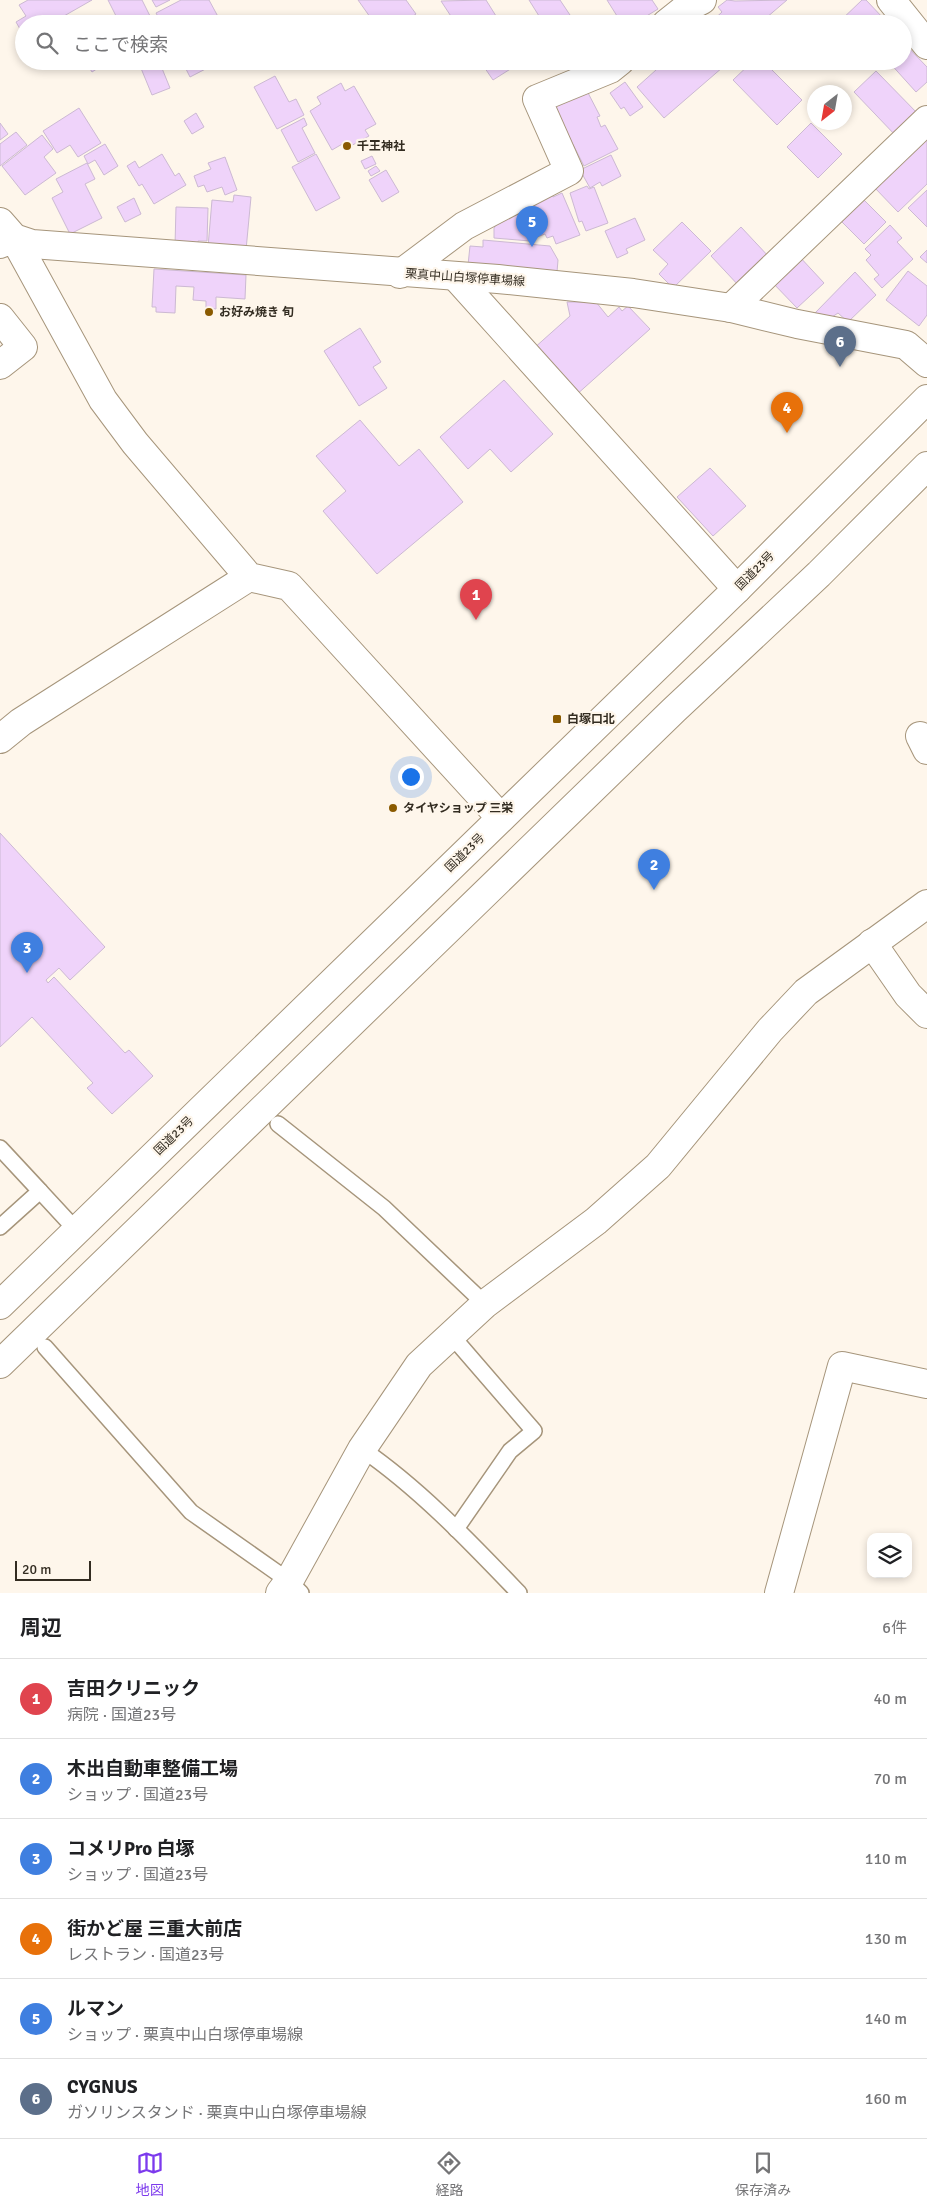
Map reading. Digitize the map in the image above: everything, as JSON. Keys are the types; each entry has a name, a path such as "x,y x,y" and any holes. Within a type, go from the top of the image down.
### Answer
{"main road":[{"path":"891,0 903,15"},
{"path":"912,26 927,45"},
{"path":"400,274 464,226 569,171 537,100 608,70"},
{"path":"730,308 927,120"},
{"path":"5,235 104,400 135,443 249,577 289,586 501,818"},
{"name":"栗真中山白塚停車場線","path":"5,235 32,244 456,277 633,293 730,308 797,324 906,345 927,363"},
{"path":"456,277 737,589"},
{"path":"0,318 23,347 0,365"},
{"name":"国道23号","path":"0,1305 737,589 927,399"},
{"path":"0,1364 674,710 819,574 927,466"},
{"path":"0,739 21,722 249,577"},
{"path":"290,1589 362,1450 418,1364 485,1304 596,1221 658,1166 770,1030 806,992 927,904"},
{"path":"872,943 908,995 927,1014"},
{"path":"779,1593 842,1366 927,1384"}],"lane":[{"path":"278,1124 384,1208 485,1304"},
{"path":"0,1148 77,1231"},
{"path":"0,1226 40,1191"},
{"path":"451,1335 534,1431 510,1451 456,1529"},
{"path":"45,1347 192,1512 290,1589"},
{"path":"362,1450 387,1467 456,1529 519,1593"}],"building":[{"path":"28,0 92,0 66,15 25,15 19,5"},
{"path":"108,0 142,0 150,15 116,15"},
{"path":"152,0 170,0 156,7"},
{"path":"181,0 209,0 217,15 157,15 156,13"},
{"path":"358,0 406,0 416,14 415,15 369,15"},
{"path":"486,0 495,15 450,15 441,1"},
{"path":"529,0 560,0 570,15 538,15"},
{"path":"607,0 652,0 658,9 648,15 616,15"},
{"path":"727,0 787,0 770,15 719,15 722,12 718,7"},
{"path":"862,0 866,0 880,15 846,15"},
{"path":"912,51 927,67 927,82 916,92 896,70 912,70"},
{"path":"142,70 163,70 170,88 152,95"},
{"path":"186,70 204,70 190,77"},
{"path":"486,70 509,70 493,80"},
{"path":"656,70 720,70 664,118 637,87"},
{"path":"744,70 772,70 802,100 777,125 733,80"},
{"path":"876,71 920,116 897,137 854,92"},
{"path":"275,76 289,102 296,99 304,115 277,129 254,87"},
{"path":"625,82 643,107 630,116 624,107 621,109 610,93"},
{"path":"341,83 345,91 354,86 376,124 365,130 369,136 347,148 344,143 332,150 310,111 321,104 317,97"},
{"path":"586,89 600,116 597,117 601,127 605,125 618,149 584,166 553,105"},
{"path":"79,108 101,143 78,157 70,145 57,153 43,131"},
{"path":"196,113 204,127 192,134 184,121"},
{"path":"304,118 307,125 302,128 315,153 298,162 281,130"},
{"path":"0,123 8,134 0,140"},
{"path":"807,127 807,130 818,130 842,154 818,178 787,147"},
{"path":"16,132 27,145 0,166 0,144"},
{"path":"42,135 53,149 44,157 56,173 25,195 2,166"},
{"path":"927,137 927,184 898,212 874,187"},
{"path":"105,144 118,166 104,175 95,160 88,164 84,156"},
{"path":"162,154 175,176 179,173 186,185 154,204 142,184 139,186 127,166 135,161 139,168"},
{"path":"316,154 340,198 316,211 292,167"},
{"path":"611,155 621,176 602,186 600,182 590,188 580,170"},
{"path":"372,156 376,164 365,169 361,161"},
{"path":"225,157 237,190 225,195 222,187 207,192 204,185 198,187 194,176 211,169 208,163"},
{"path":"87,163 95,179 85,184 102,218 70,234 52,198 63,192 56,179"},
{"path":"376,166 380,171 371,176 368,171"},
{"path":"386,170 399,192 382,202 369,180"},
{"path":"587,186 589,189 594,187 608,223 586,231 582,221 579,222 570,193"},
{"path":"927,190 927,227 908,208"},
{"path":"562,193 580,235 556,244 553,236 547,238 545,234 537,237 524,206 552,194 553,197"},
{"path":"857,193 886,222 864,244 835,215"},
{"path":"234,195 251,197 246,250 208,247 212,200 233,202"},
{"path":"134,198 141,214 125,222 117,207"},
{"path":"176,207 208,208 207,241 198,241 198,247 175,246"},
{"path":"520,208 532,232 530,241 494,238 494,228 498,222"},
{"path":"635,218 645,240 626,249 628,253 617,258 605,231"},
{"path":"682,222 711,251 673,288 659,274 668,264 653,250"},
{"path":"890,225 902,238 897,242 913,259 882,288 874,279 879,275 866,260 871,255 865,249"},
{"path":"741,227 770,258 740,287 711,256"},
{"path":"483,240 550,246 558,260 557,272 468,265 470,246 483,247"},
{"path":"927,250 927,263 920,257"},
{"path":"798,255 824,283 797,308 771,281"},
{"path":"154,269 246,275 245,299 216,297 216,309 206,308 206,301 193,300 194,287 176,286 175,313 156,312 156,307 152,307"},
{"path":"908,271 927,286 927,315 919,326 886,300"},
{"path":"855,272 876,295 848,322 838,313 832,317 815,313"},
{"path":"567,302 596,302 608,317 619,307 622,311 628,306 650,329 575,396 533,349 570,316"},
{"path":"360,328 381,362 373,367 387,388 359,406 324,351"},
{"path":"504,380 553,434 511,472 490,449 468,469 440,437"},
{"path":"360,420 399,466 419,449 463,502 377,574 323,511 346,491 316,456"},
{"path":"710,468 746,506 713,536 677,497"},
{"path":"0,833 105,947 70,980 59,968 46,980 48,983 54,977 125,1053 129,1050 153,1076 112,1114 87,1088 93,1083 32,1017 0,1047"}],"place":[{"name":"千王神社","path":"347,146"},
{"name":"ルマン","path":"532,247"},
{"name":"お好み焼き 旬","path":"209,312"},
{"name":"CYGNUS","path":"840,367"},
{"name":"街かど屋 三重大前店","path":"787,433"},
{"name":"吉田クリニック","path":"476,620"},
{"name":"白塚口北","path":"557,719"},
{"name":"タイヤショップ 三栄","path":"393,808"},
{"name":"木出自動車整備工場","path":"654,890"},
{"name":"コメリPro 白塚","path":"27,973"}]}
